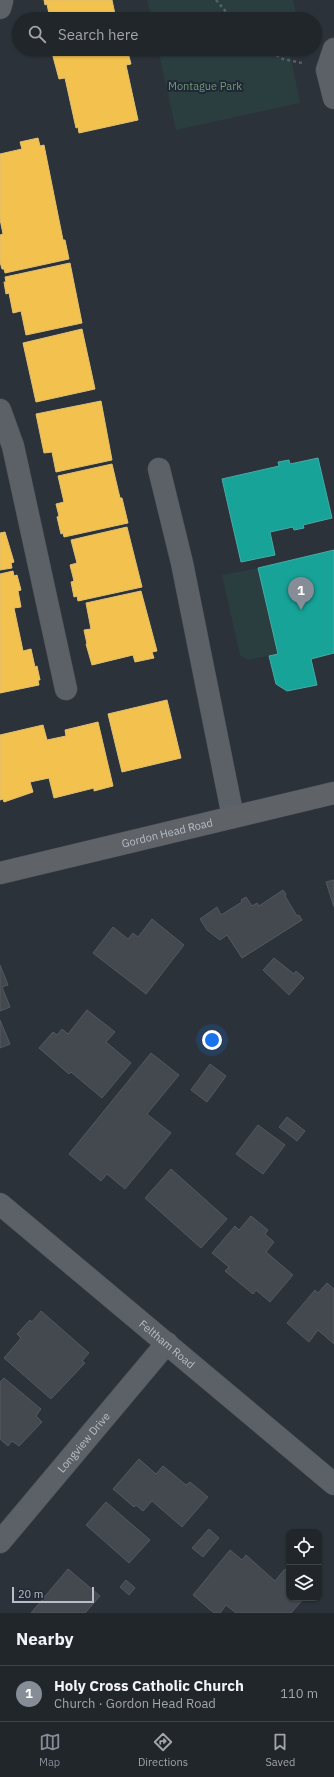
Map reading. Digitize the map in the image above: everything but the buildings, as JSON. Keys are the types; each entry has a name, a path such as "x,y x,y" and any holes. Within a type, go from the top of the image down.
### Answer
{"main road":[{"name":"Gordon Head Road","path":"0,873 334,793"}],"street":[{"path":"332,54 328,70 334,98"},
{"path":"0,410 13,446 66,689"},
{"path":"159,469 182,563 232,817"},
{"name":"Feltham Road","path":"0,1204 334,1484"},
{"name":"Longview Drive","path":"0,1542 167,1343"}],"path":[{"path":"216,0 226,12"},
{"path":"278,56 301,64 332,54"}],"green space":[{"path":"147,0 293,0 296,12 150,12"},
{"name":"Montague Park","path":"160,56 291,56 300,103 176,130"},
{"path":"258,568 278,654 248,660 240,655 222,575"}],"place":[{"name":"Holy Cross Catholic Church","path":"301,610"}]}
